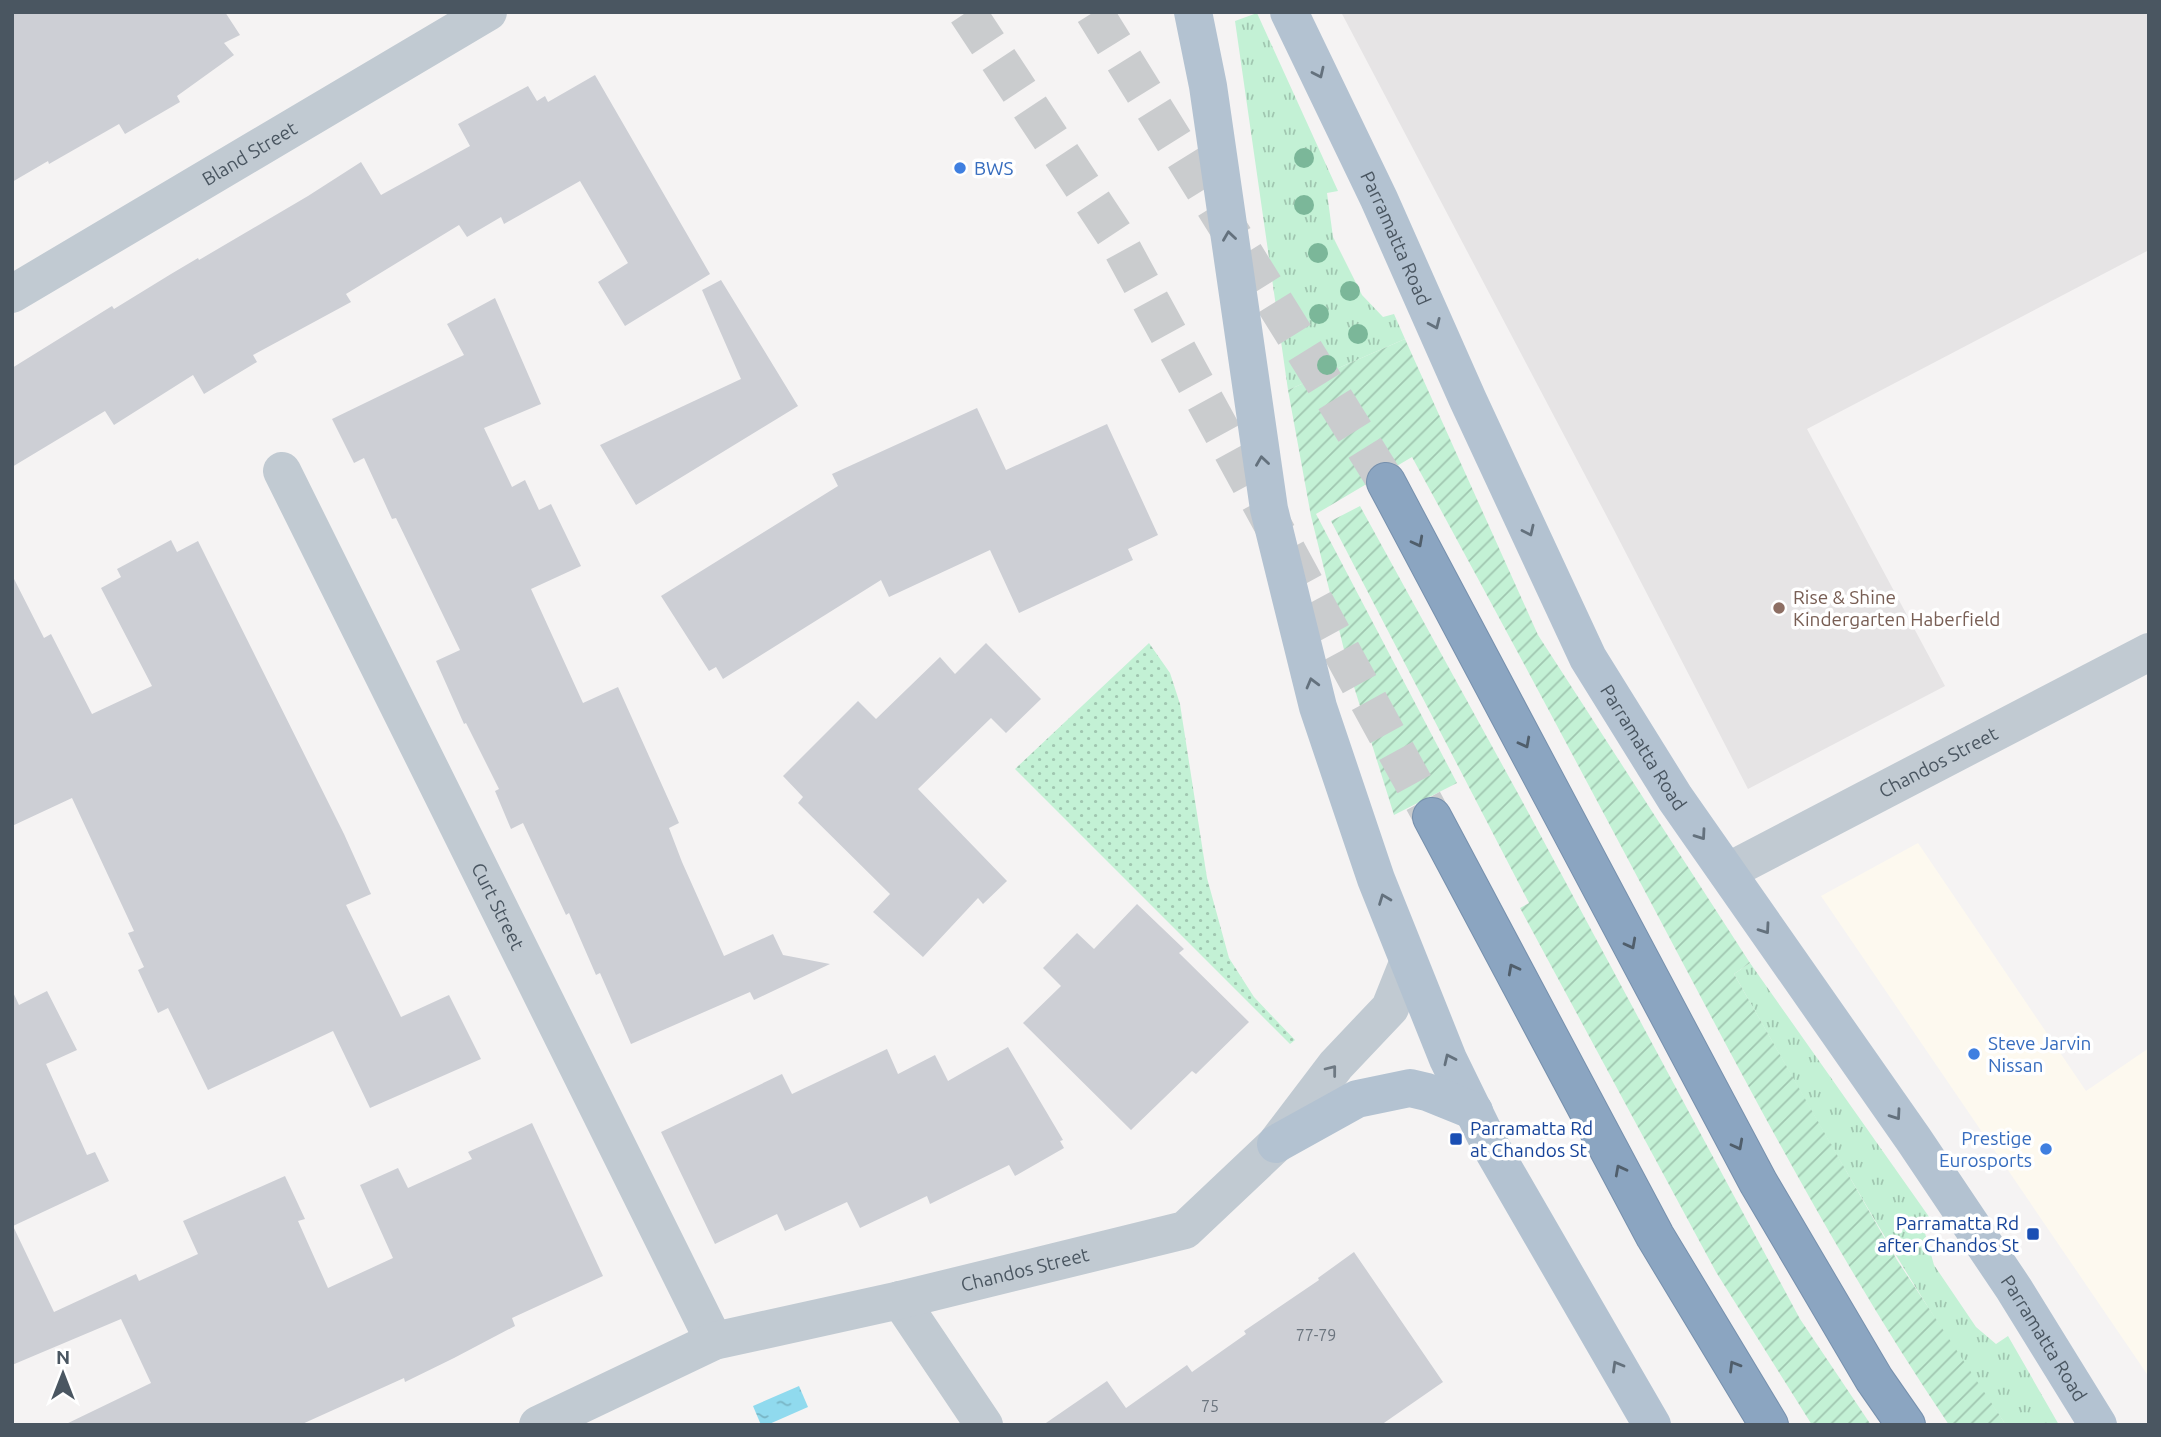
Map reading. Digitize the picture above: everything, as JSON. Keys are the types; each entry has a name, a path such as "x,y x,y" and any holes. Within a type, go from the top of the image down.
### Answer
{"highway":[{"path":"1385,482 1758,1182 1874,1378 1906,1425"},
{"path":"1432,817 1655,1236 1769,1425"}],"main road":[{"path":"1194,12 1208,86 1269,509 1318,707 1376,879 1448,1059 1490,1145 1652,1425"},
{"name":"Parramatta Road","path":"1289,12 1373,187 1588,658 1675,798 1999,1266 2098,1425"},
{"path":"1276,1144 1357,1099 1410,1088 1474,1111"}],"street":[{"name":"Bland Street","path":"12,294 488,12"},
{"name":"Curt Street","path":"282,471 714,1341"},
{"name":"Chandos Street","path":"1727,872 2149,652"},
{"name":"Chandos Street","path":"538,1425 714,1341 900,1300 1185,1230 1276,1144 1336,1065 1390,1008 1408,963"},
{"path":"900,1300 984,1425"}],"shaded area":[{"path":"1341,12 2149,12 2149,250 1807,429 1945,686 1748,789"},
{"path":"1918,843 2086,1091 2149,1048 2149,1377 1821,896"}],"green space":[{"path":"1257,13 1338,191 1327,193 1333,237 1362,295 1383,317 1394,314 1405,339 1288,390 1235,21"},
{"path":"1405,339 1538,635 1750,963 1734,974 1897,1260 2006,1425 1949,1425 1875,1310 1774,1133 1412,457 1316,514 1457,783 1394,815 1350,674 1311,516 1288,390"},
{"path":"1360,506 1521,799 1800,1319 1871,1425 1812,1425 1716,1272 1520,908 1529,903 1331,521"},
{"path":"1149,643 1170,673 1180,704 1207,878 1229,958 1254,997 1295,1040 1290,1044 1015,769"},
{"path":"1750,963 1932,1221 1923,1226 1934,1265 1976,1327 1996,1344 2008,1336 2059,1425 2006,1425 1969,1371 1865,1203 1734,974"}],"water":[{"path":"799,1386 808,1407 767,1425 761,1425 753,1406"}],"building":[{"path":"12,12 225,12 240,35 224,43 234,55 177,96 180,102 125,134 119,124 12,182"},
{"path":"595,75 710,274 625,326 598,282 628,263 580,181 504,224 501,217 467,237 459,225 346,294 351,302 253,355 257,362 204,394 193,375 114,425 105,411 12,467 12,368 112,306 114,309 198,258 199,260 361,162 381,195 470,146 458,124 528,86 537,101 545,96 548,102"},
{"path":"721,280 798,406 636,505 600,445 741,379 702,290"},
{"path":"495,298 541,404 484,428 512,487 525,480 539,510 551,504 581,566 531,589 583,703 618,687 679,823 669,828 724,956 773,934 783,955 830,964 754,1000 750,992 631,1044 600,973 596,975 569,913 566,915 523,823 511,829 495,791 499,789 466,723 464,724 436,661 460,650 396,518 392,519 364,458 354,463 332,419 464,355 447,324"},
{"path":"977,408 1006,470 1107,424 1158,535 1128,549 1133,560 1019,613 990,550 889,597 881,580 723,679 716,667 709,671 661,596 838,486 832,474"},
{"path":"171,540 177,552 198,541 344,834 371,894 346,905 401,1017 449,995 481,1059 370,1108 333,1031 208,1090 168,1008 158,1013 138,970 144,967 128,933 134,931 72,798 12,826 12,575 44,638 51,634 92,714 152,686 101,588 121,577 117,569"},
{"path":"986,643 1041,699 1006,733 991,718 918,789 1007,881 983,904 978,898 923,957 873,912 890,894 798,803 803,797 783,776 858,701 876,719 940,657 955,674"},
{"path":"1137,904 1184,949 1179,953 1249,1022 1196,1074 1192,1071 1131,1130 1023,1023 1061,986 1043,968 1077,933 1094,949"},
{"path":"12,990 19,1005 47,991 77,1050 46,1064 87,1155 95,1152 109,1181 13,1226 54,1312 136,1274 139,1281 198,1254 183,1221 285,1176 305,1219 298,1221 328,1288 393,1258 360,1185 398,1168 408,1188 472,1159 468,1152 532,1123 603,1276 512,1318 515,1326 454,1358 405,1382 404,1378 300,1425 64,1425 151,1383 121,1319 12,1365"},
{"path":"1008,1047 1063,1140 1060,1141 1064,1148 1015,1176 1009,1165 930,1204 927,1196 860,1228 847,1202 785,1231 777,1214 715,1244 661,1132 782,1074 792,1094 887,1049 898,1074 935,1055 948,1081"},
{"path":"1354,1252 1443,1382 1381,1425 1043,1425 1107,1381 1126,1408 1187,1365 1192,1372"}],"tunnel":[{"path":"967,12 1114,234 1432,817"},
{"path":"1094,12 1386,482"}],"place":[{"name":"BWS","path":"960,168"},
{"name":"Rise & Shine Kindergarten Haberfield","path":"1779,608"},
{"name":"Steve Jarvin Nissan","path":"1974,1054"},
{"name":"Parramatta Rd at Chandos St","path":"1456,1139"},
{"name":"Prestige Eurosports","path":"2046,1149"},
{"name":"Parramatta Rd after Chandos St","path":"2033,1234"}]}
